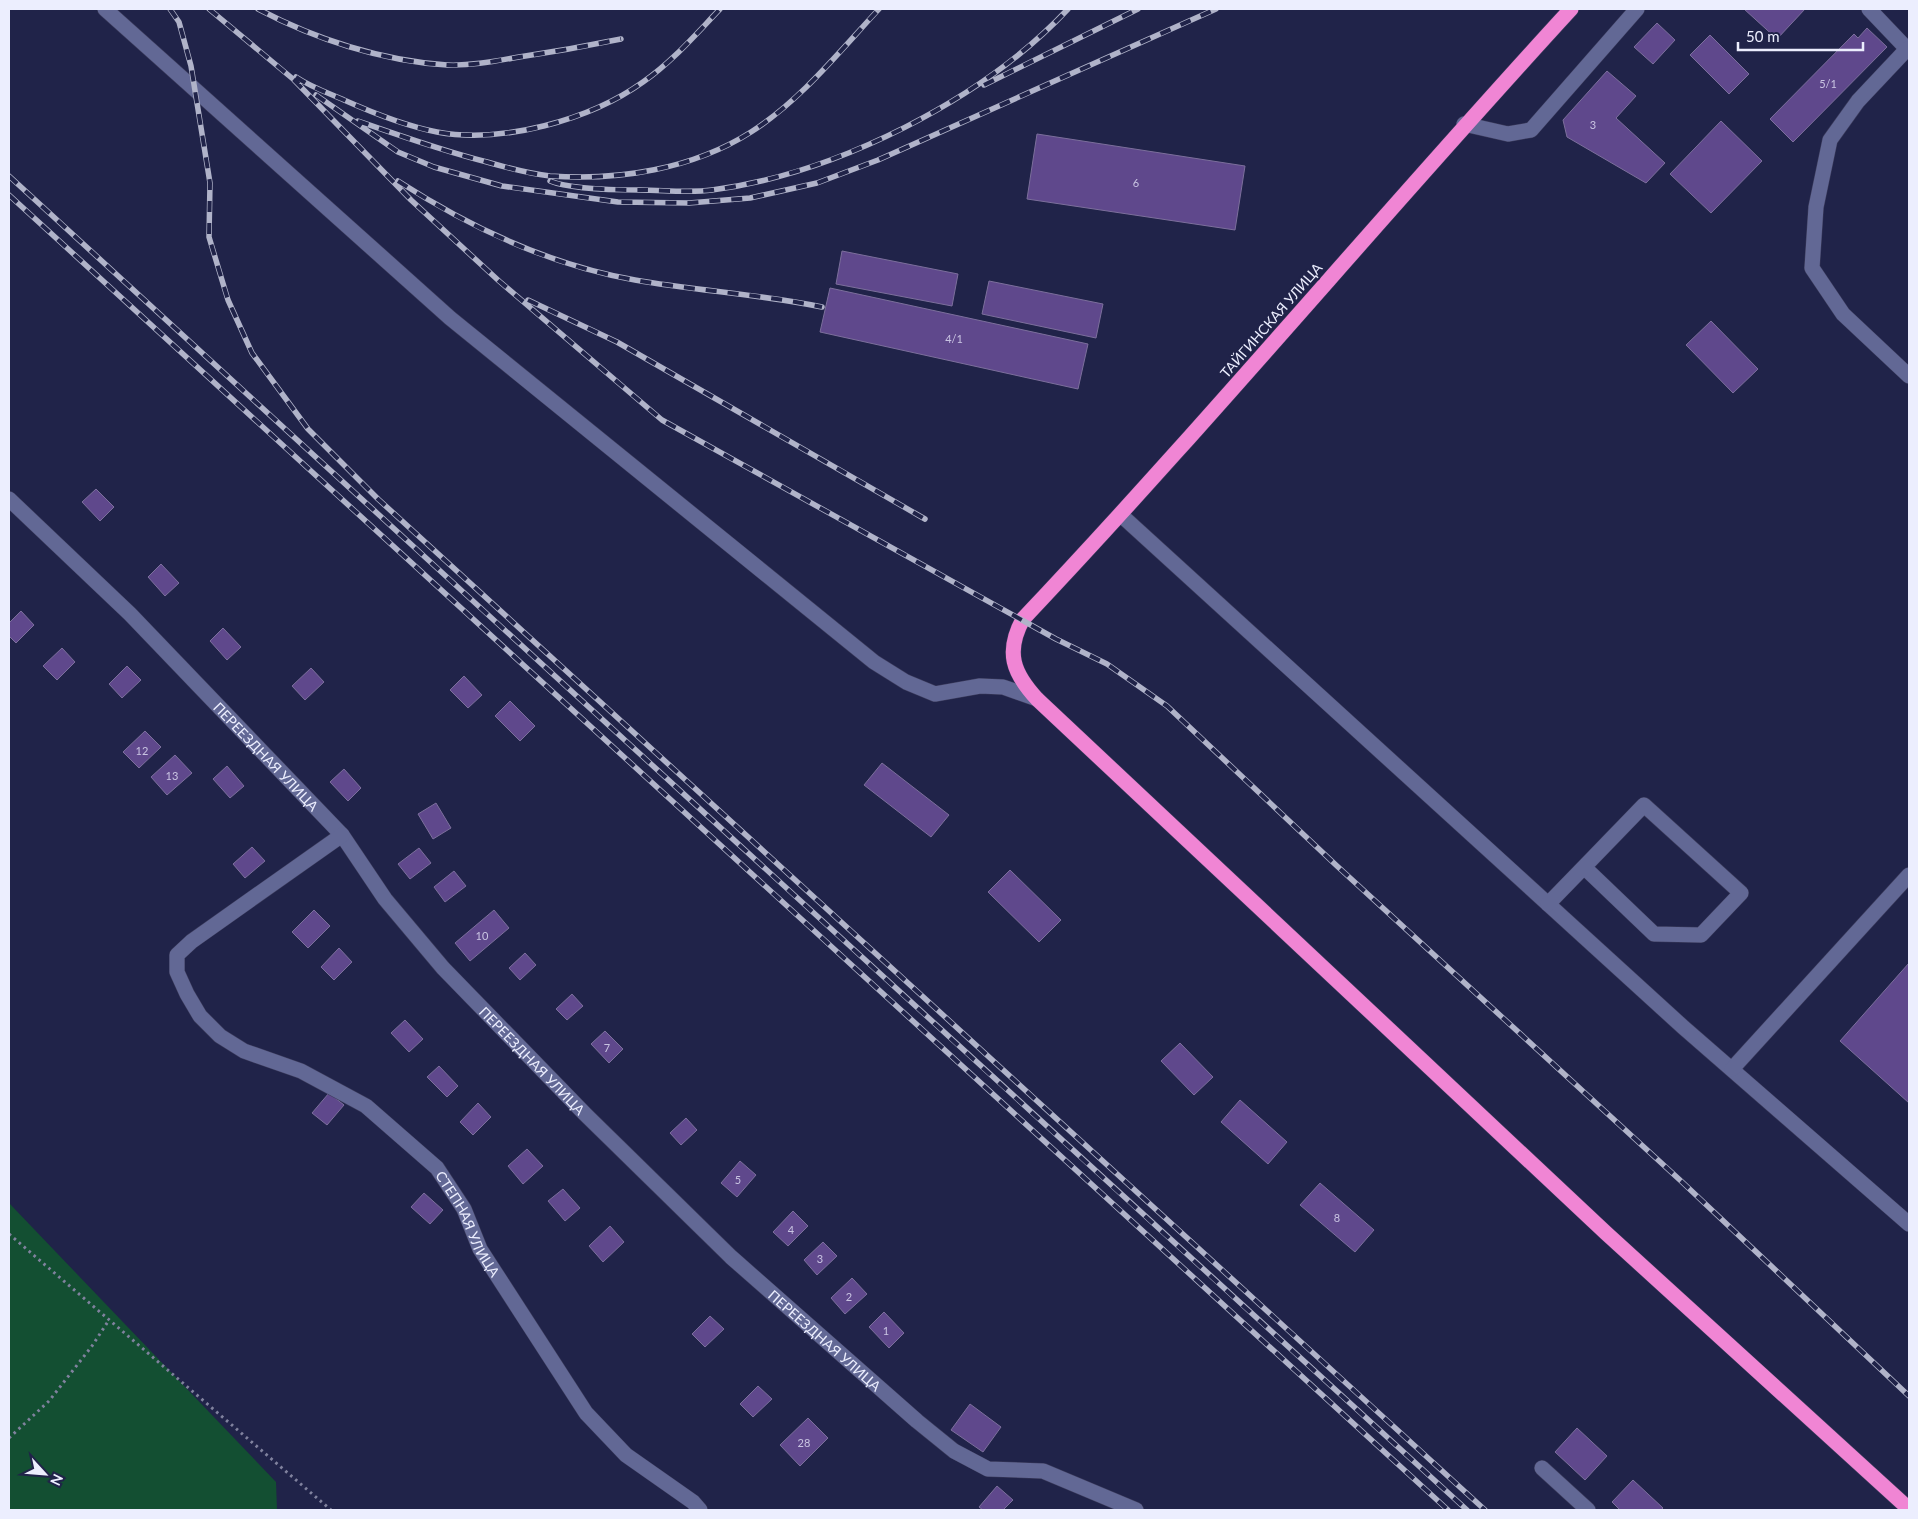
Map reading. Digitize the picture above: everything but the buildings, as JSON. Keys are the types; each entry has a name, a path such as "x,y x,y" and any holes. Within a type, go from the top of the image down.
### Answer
{"highway":[{"name":"ТАЙГИНСКАЯ УЛИЦА","path":"1038,699 1022,682 1013,659 1015,637 1023,619 1121,515 1464,124 1571,9"},
{"path":"1038,699 1606,1233 1909,1509"}],"street":[{"path":"105,9 450,318 874,662 906,682 935,694 980,686 1003,687 1038,699"},
{"path":"1464,124 1508,134 1531,130 1637,9"},
{"path":"1869,9 1908,50 1858,101 1830,140 1816,206 1812,268 1843,314 1909,376"},
{"name":"ПЕРЕЕЗДНАЯ УЛИЦА","path":"9,499 130,614 342,836 384,899 444,968 579,1107 731,1257 917,1422 954,1451 988,1469 1043,1471 1136,1510"},
{"path":"1121,515 1548,904 1909,1224"},
{"path":"1548,904 1584,867 1644,806 1741,893 1702,935 1654,934 1584,867"},
{"name":"СТЕПНАЯ УЛИЦА","path":"342,836 192,941 177,955 177,972 187,994 200,1016 220,1036 244,1051 301,1071 366,1106 436,1168 464,1209 480,1249 586,1413 626,1455 692,1502 700,1510"},
{"path":"1732,1069 1909,875"},
{"path":"1542,1468 1588,1510"}],"path":[{"path":"9,1234 331,1510"},
{"path":"9,1438 49,1401 92,1346 109,1320"}],"green space":[{"path":"9,1203 276,1482 277,1510 9,1510"}],"railway":[{"path":"170,9 179,22 191,66 210,183 209,237 228,300 252,353 308,429 378,499 1485,1510"},
{"path":"209,9 299,84"},
{"path":"258,9 302,30 350,47 398,59 447,65 492,62 621,39"},
{"path":"296,77 366,110 402,123 437,132 462,135 489,135 517,131 572,118 622,96 664,66 720,9"},
{"path":"358,121 454,153 535,174 576,177 628,174 654,170 705,155 751,132 786,105 819,75 879,9"},
{"path":"550,181 569,186 619,190 703,191 759,181 808,168 856,150 904,128 950,102 994,73 1033,42 1068,9"},
{"path":"984,85 1138,9"},
{"path":"316,95 398,152 434,167 502,186 618,202 689,203 750,198 817,183 878,160 1216,9"},
{"path":"294,80 411,200 499,281 662,420 1056,639 1107,664 1167,706 1337,866 1681,1181 1909,1396"},
{"path":"9,176 1467,1510"},
{"path":"398,181 482,229 572,265 635,280 822,307"},
{"path":"9,195 1448,1510"},
{"path":"528,300 617,342 925,519"}]}
